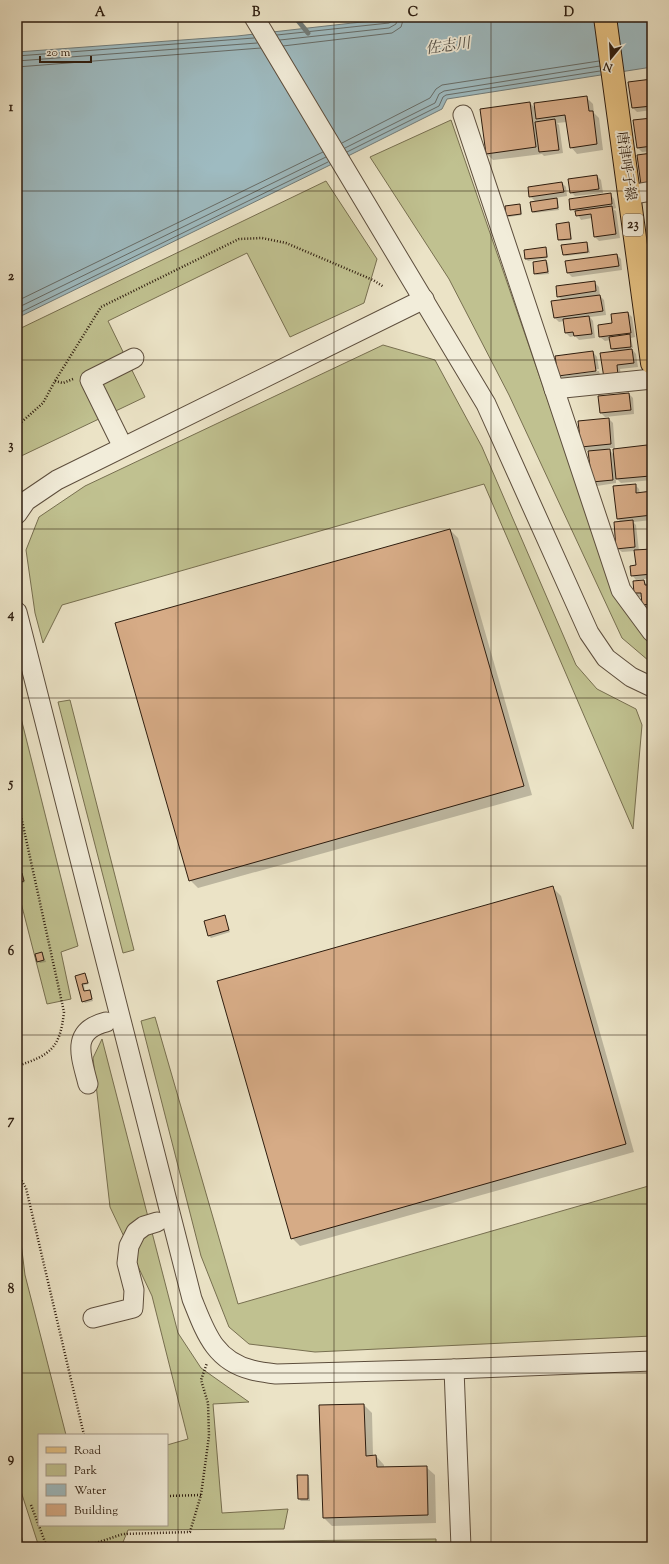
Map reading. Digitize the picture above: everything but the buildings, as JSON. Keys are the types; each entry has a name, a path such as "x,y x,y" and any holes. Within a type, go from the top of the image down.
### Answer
{"main road":[{"name":"唐津呼子線","path":"605,17 652,363"}],"street":[{"path":"254,17 486,404 589,633 606,658 631,677 652,687"},
{"path":"463,115 621,590 652,632"},
{"path":"629,195 652,191"},
{"path":"17,514 26,501 57,480 424,299"},
{"path":"122,447 90,380 134,358"},
{"path":"554,389 652,379"},
{"path":"17,612 192,1299 206,1333 216,1350 233,1363 251,1370 276,1374 454,1369 652,1360"},
{"path":"88,1084 79,1051 84,1034 94,1025 106,1022"},
{"path":"93,1318 133,1308 134,1290 127,1262 129,1246 136,1232 144,1226 157,1222"},
{"path":"454,1369 461,1547"}],"path":[{"path":"17,426 43,403 101,307 239,239 262,238 286,243 373,280 384,287"},
{"path":"17,798 64,1012 62,1028 52,1050 37,1060 17,1066"},
{"path":"17,1173 26,1188 84,1434"},
{"path":"84,1547 123,1534 190,1532 201,1495 209,1436 208,1403 201,1380 207,1363"},
{"path":"168,1496 201,1495"},
{"path":"31,1505 38,1523"},
{"path":"39,1526 47,1547"}],"green space":[{"path":"451,120 616,598 652,640 652,661 649,661 622,638 509,395 449,279 370,157"},
{"path":"326,181 377,259 364,303 290,337 247,253 108,321 145,397 17,458 17,330"},
{"path":"383,345 435,360 482,447 576,665 597,689 636,709 642,725 633,829 484,484 62,605 43,643 35,613 26,550 39,517 85,486"},
{"path":"70,700 134,950 123,953 58,702"},
{"path":"17,702 78,946 61,952 71,999 47,1004 17,887"},
{"path":"155,1017 238,1304 652,1185 652,1336 315,1352 249,1344 229,1327 201,1256 141,1021"},
{"path":"102,1039 178,1333 201,1368 249,1402 213,1404 222,1513 288,1509 284,1529 128,1530 121,1547 39,1547 17,1479 17,1211 25,1275 66,1434 38,1434 38,1526 168,1526 168,1445 188,1439 152,1296 110,1207 93,1058"},
{"path":"436,1539 436,1547 132,1547 134,1543"}],"water":[{"name":"佐志川","path":"406,17 652,17 652,67 447,99 442,109 17,318 17,52 237,36"},
{"path":"17,1519 24,1547 17,1547"}],"waterway":[{"path":"295,17 308,33"}]}
